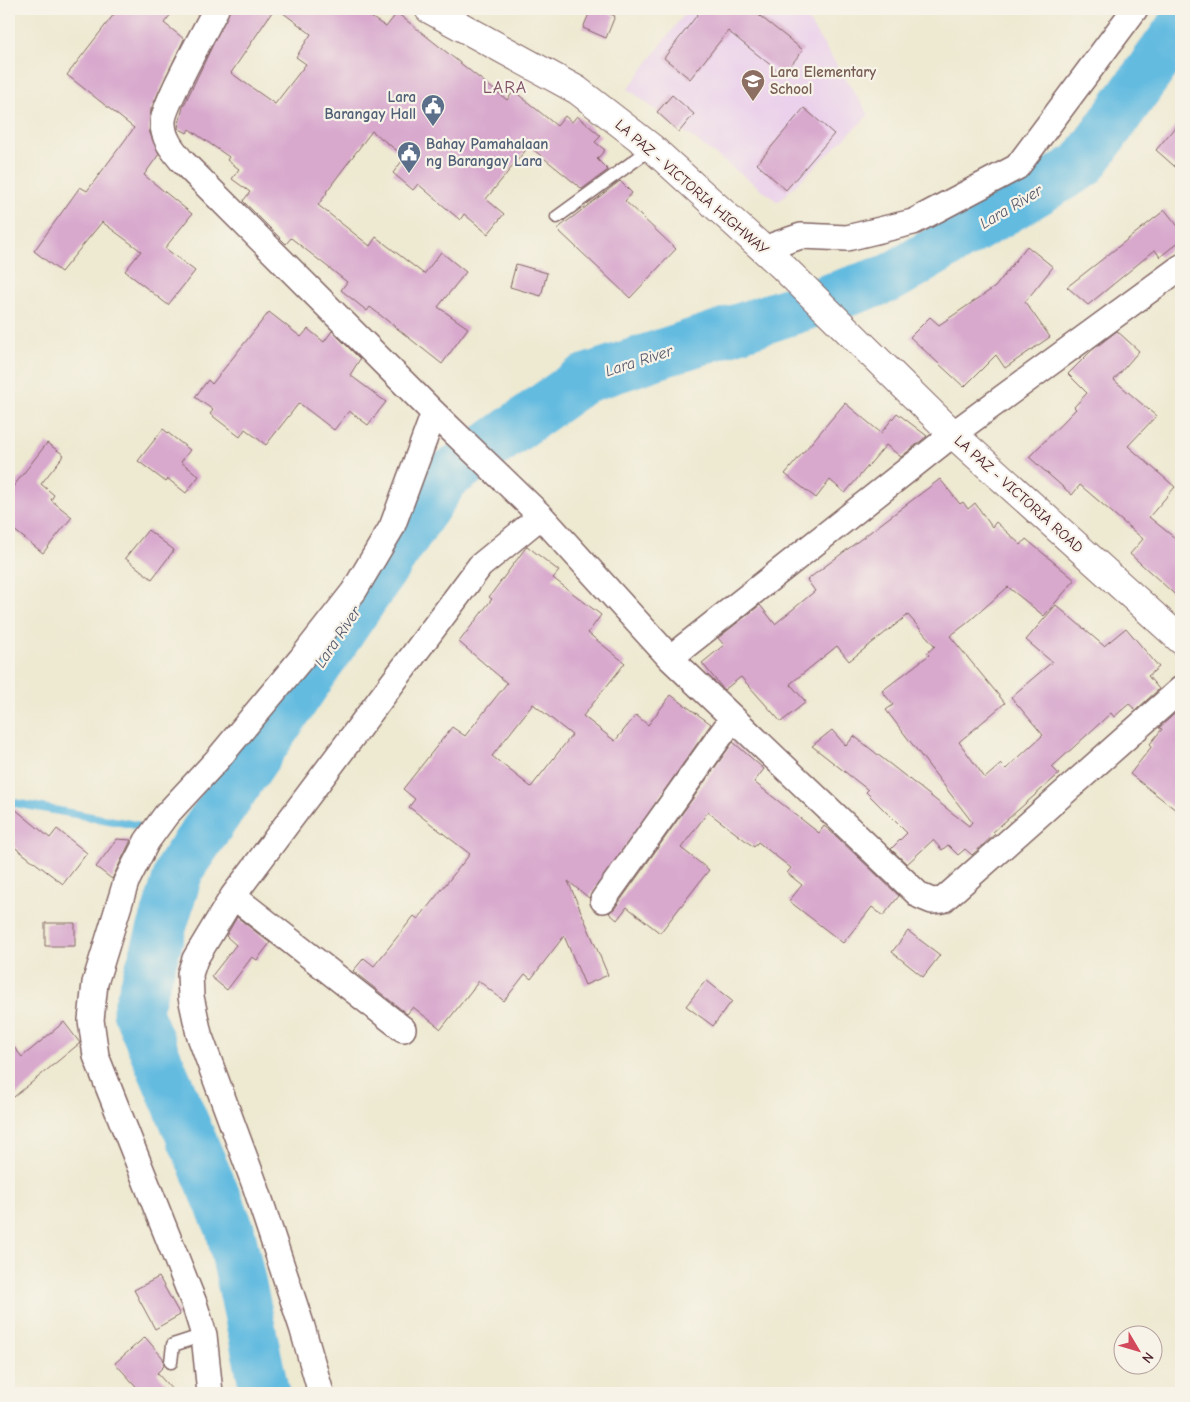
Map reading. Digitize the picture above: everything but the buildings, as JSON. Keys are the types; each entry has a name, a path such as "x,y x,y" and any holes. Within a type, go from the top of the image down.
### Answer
{"main road":[{"name":"LA PAZ - VICTORIA HIGHWAY","path":"430,9 578,90 652,148 773,258 860,343"},
{"name":"LA PAZ - VICTORIA ROAD","path":"860,343 952,434 1181,640"}],"street":[{"path":"216,9 162,122 166,139 181,160 434,413 522,496 670,658 920,896 932,901 942,900 1181,689"},
{"path":"773,258 801,236 847,238 913,222 1017,167 1135,9"},
{"path":"670,658 952,434 1181,267"},
{"path":"210,1393 204,1335 96,1056 91,1020 95,983 126,882 147,841 166,815 217,760 301,659 354,591 392,528 434,413"},
{"path":"321,1393 302,1327 262,1206 199,1034 191,997 190,974 195,959 233,896 480,566 541,516"},
{"path":"603,900 732,718"},
{"path":"233,896 403,1029"}],"lane":[{"path":"557,217 652,148"},
{"path":"171,1362 173,1346 204,1335"}],"shaded area":[{"name":"Lara Elementary School","path":"688,9 792,9 807,19 869,115 778,202 628,89"}],"waterway":[{"name":"Lara River","path":"265,1393 230,1229 137,1011 180,868 446,477 584,379 890,278 1082,165 1181,27"},
{"path":"9,802 136,825"},
{"path":"183,829 206,833"}],"place":[{"name":"Lara Elementary School","path":"753,102"},
{"name":"Lara Barangay Hall","path":"433,127"},
{"name":"Bahay Pamahalaan ng Barangay Lara","path":"409,174"}],"district":[{"name":"LARA","path":"505,87"}]}
